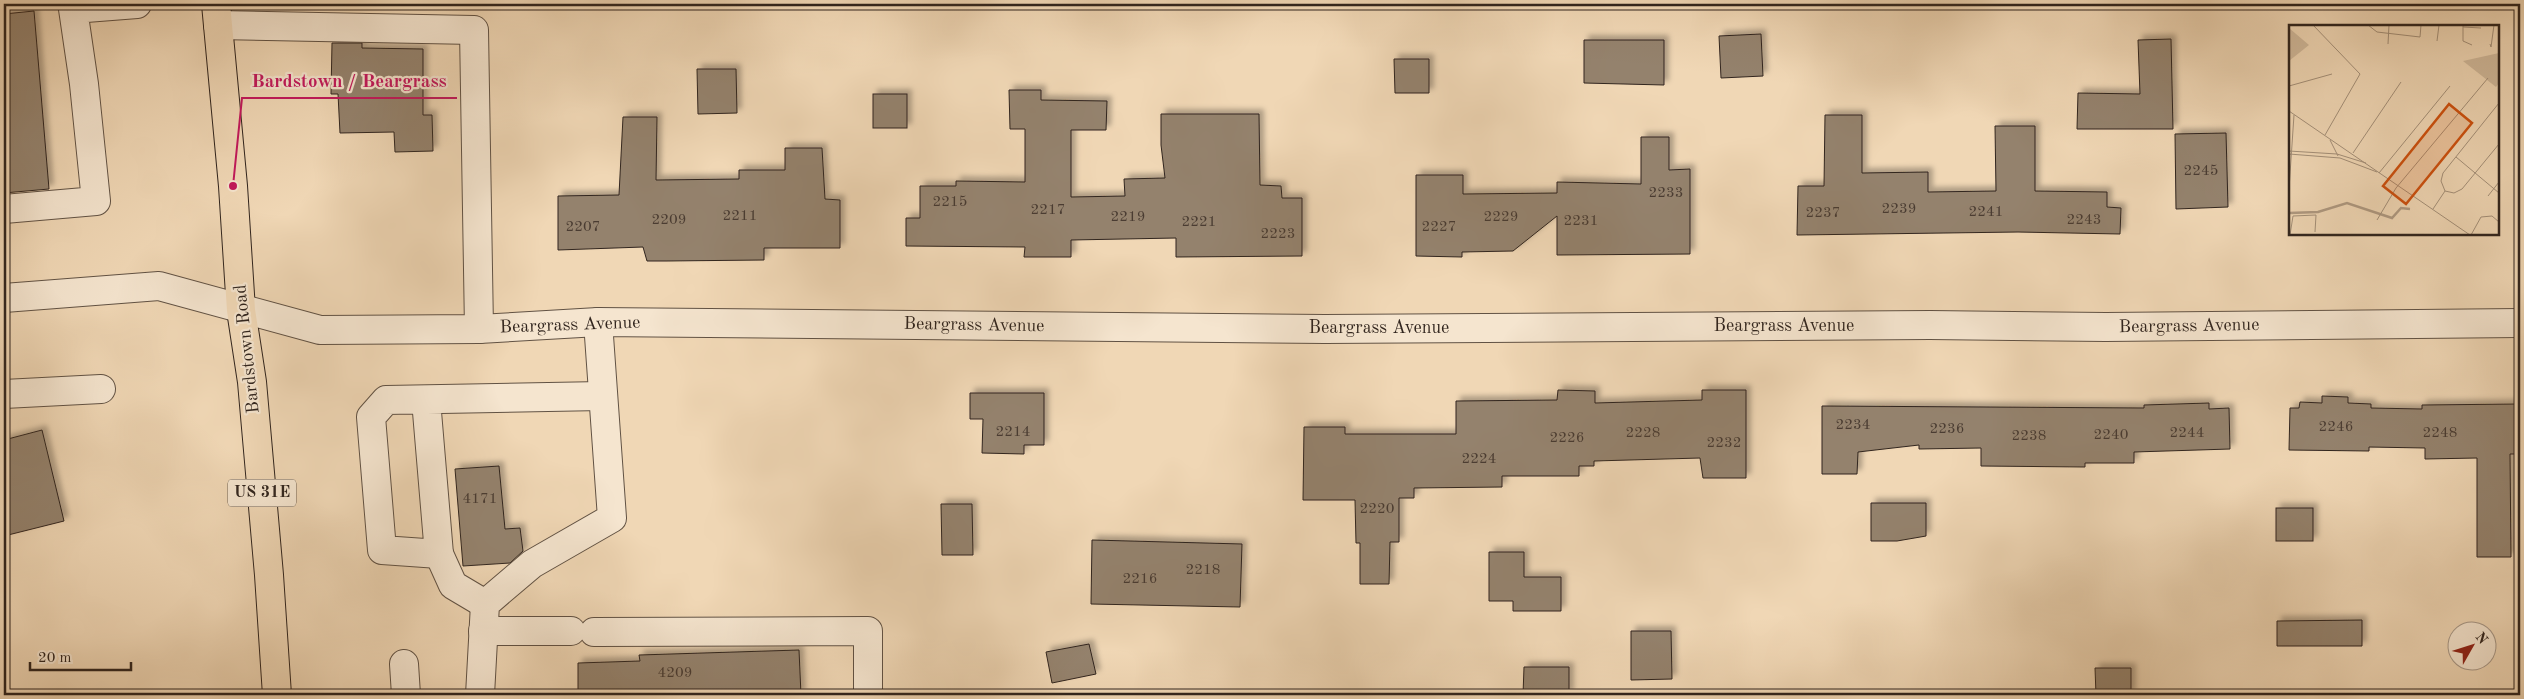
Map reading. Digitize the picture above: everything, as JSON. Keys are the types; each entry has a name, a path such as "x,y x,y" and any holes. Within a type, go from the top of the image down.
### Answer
{"main road":[{"name":"Bardstown Road","path":"217,14 233,186 241,310 252,382 277,695"}],"street":[{"path":"4,210 96,201 84,84 72,7 137,4"},
{"path":"217,14 474,30 479,329"},
{"name":"Beargrass Avenue","path":"4,298 159,286 241,310 320,330 479,329 598,322 1325,329 1920,325 2106,327 2520,323"},
{"path":"480,695 485,604 532,564 612,518 598,322"},
{"path":"4,394 101,389"},
{"path":"439,554 382,550 371,417 386,400 602,396"},
{"path":"426,400 439,554 453,585 485,604"},
{"path":"483,631 868,631 868,695"},
{"path":"404,664 406,695"}],"building":[{"path":"34,11 49,189 4,193 4,14"},
{"path":"1761,34 1763,76 1721,78 1719,36"},
{"path":"2171,39 2173,129 2077,129 2078,93 2140,94 2138,40"},
{"path":"1584,40 1664,40 1664,85 1584,83"},
{"path":"332,43 362,43 362,48 423,49 423,115 432,115 433,151 395,152 394,132 340,133 338,94 331,94"},
{"path":"1394,59 1429,59 1429,93 1395,93"},
{"path":"697,69 736,69 737,113 698,114"},
{"path":"1009,90 1041,90 1041,100 1107,101 1106,130 1071,130 1071,197 1125,196 1124,179 1165,178 1161,145 1161,114 1259,114 1260,185 1281,186 1282,198 1302,198 1302,256 1176,257 1176,238 1071,240 1071,257 1024,257 1025,247 906,246 906,218 920,218 920,186 956,186 956,181 1025,182 1025,129 1010,129"},
{"path":"873,94 907,94 907,128 873,128"},
{"path":"1825,115 1862,115 1862,173 1928,172 1928,192 1996,191 1995,126 2035,126 2035,191 2107,192 2107,207 2121,208 2120,234 2018,232 1797,235 1798,186 1824,186"},
{"path":"623,117 657,117 656,180 739,179 739,170 785,170 785,148 822,148 825,199 840,200 840,248 764,248 764,260 666,261 647,261 643,247 558,250 558,196 619,195"},
{"path":"2226,133 2228,207 2176,209 2175,134"},
{"path":"1641,137 1669,137 1669,170 1690,169 1690,254 1557,255 1557,216 1513,251 1462,252 1462,257 1416,256 1416,175 1463,175 1463,194 1557,193 1557,182 1641,184"},
{"path":"1558,390 1595,391 1595,403 1702,400 1702,390 1746,390 1746,478 1703,478 1700,458 1594,461 1594,466 1579,466 1579,476 1502,476 1502,487 1414,488 1414,498 1399,498 1399,542 1390,542 1389,584 1360,584 1360,543 1356,543 1355,500 1303,500 1304,427 1345,427 1345,434 1456,434 1456,401 1557,400"},
{"path":"970,393 1044,393 1044,445 1024,445 1024,454 982,453 983,419 970,419"},
{"path":"2322,396 2348,397 2348,403 2371,404 2371,408 2422,409 2422,405 2520,404 2520,454 2510,454 2511,557 2477,557 2477,458 2425,459 2425,448 2369,447 2369,451 2289,450 2290,408 2299,408 2300,402 2322,403"},
{"path":"2209,403 2209,409 2229,408 2230,449 2134,452 2134,463 2085,463 2085,467 1981,466 1981,448 1919,449 1919,445 1858,452 1857,474 1822,474 1822,406 2144,408 2144,405"},
{"path":"42,430 64,521 4,536 4,440"},
{"path":"499,466 505,529 520,528 523,551 510,563 463,566 455,469"},
{"path":"1871,503 1926,503 1926,536 1897,541 1871,541"},
{"path":"941,504 972,504 973,555 942,555"},
{"path":"2276,508 2313,508 2313,541 2276,541"},
{"path":"1092,540 1242,544 1240,607 1091,604"},
{"path":"1489,552 1524,552 1524,577 1561,577 1561,611 1513,611 1513,601 1489,601"},
{"path":"2362,620 2362,646 2277,646 2277,621"},
{"path":"1631,631 1671,631 1672,679 1631,680"},
{"path":"1089,644 1096,674 1052,683 1046,652"},
{"path":"799,650 801,695 578,695 578,663 640,661 639,655"},
{"path":"1524,667 1569,667 1569,695 1523,695"},
{"path":"2095,668 2131,668 2131,695 2096,695"}],"place":[{"name":"Bardstown / Beargrass","path":"233,186"}]}
